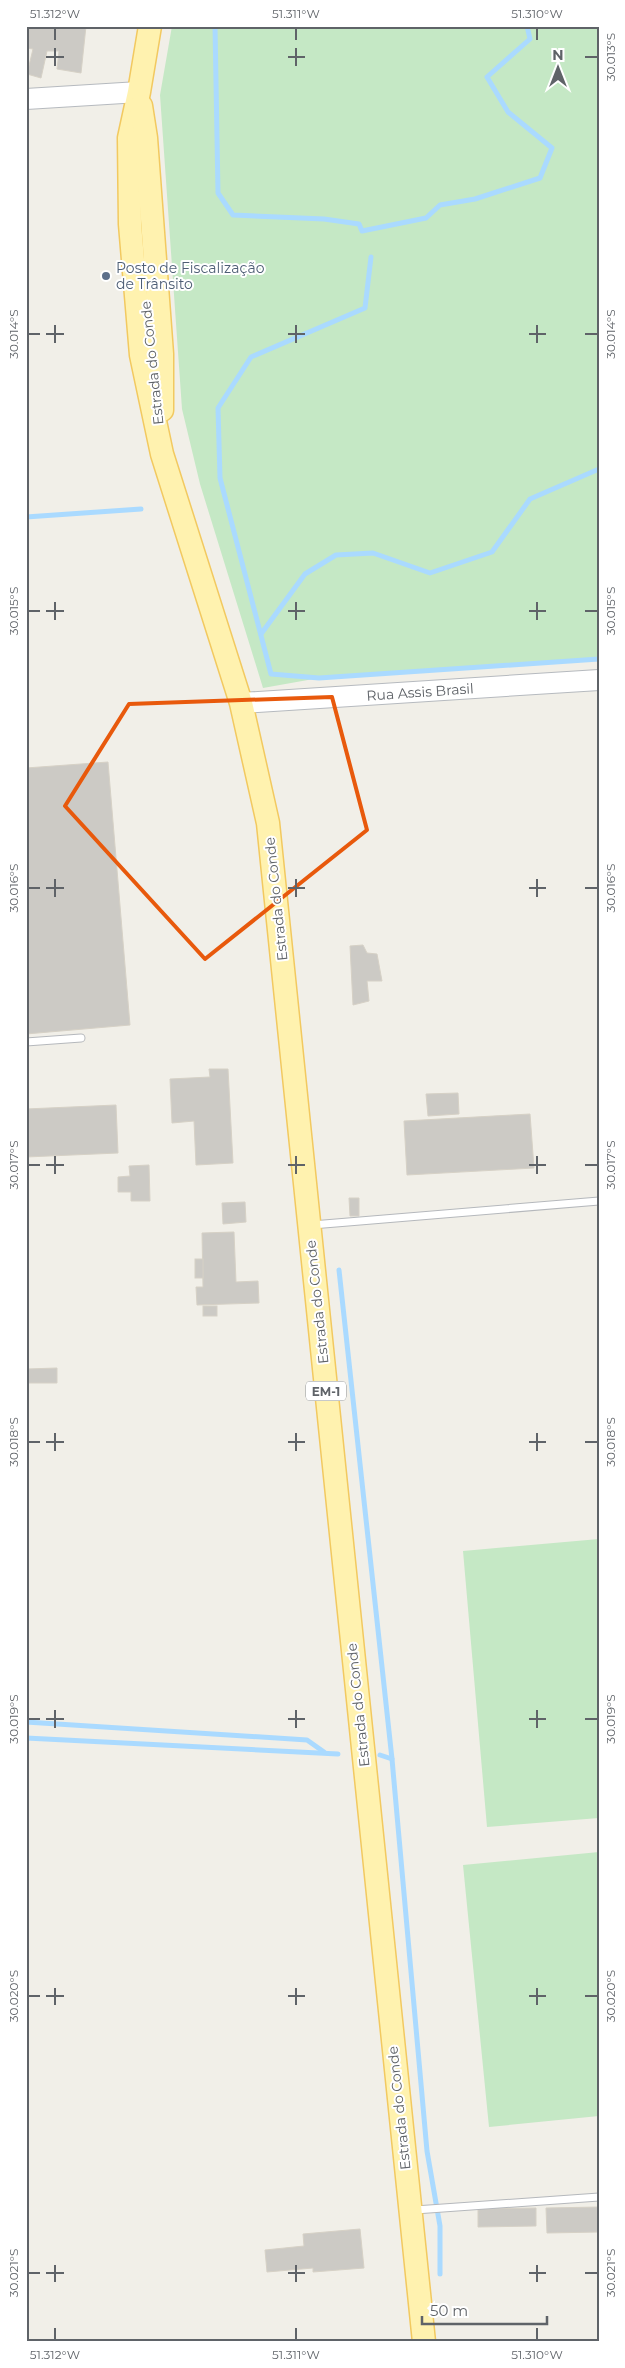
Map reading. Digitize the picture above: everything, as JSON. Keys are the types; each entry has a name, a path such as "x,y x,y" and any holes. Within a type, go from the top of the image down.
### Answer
{"main road":[{"name":"Estrada do Conde","path":"150,26 139,92 146,138 162,354 162,454 241,703 268,823 309,1225 420,2209 424,2342"}],"street":[{"path":"26,99 139,92"},
{"name":"Rua Assis Brasil","path":"241,703 599,680"}],"lane":[{"path":"26,1042 81,1038"},
{"path":"309,1225 599,1201"},
{"path":"420,2209 599,2197"}],"highlighted area":[{"path":"332,697 367,830 205,959 65,806 129,704"}],"green space":[{"path":"172,26 599,26 599,659 319,678 263,688 200,484 182,409 160,95"},
{"path":"599,1539 599,1818 487,1827 463,1551"},
{"path":"599,1852 599,2116 489,2127 463,1865"}],"building":[{"path":"27,26 86,26 81,73 57,69 59,51 47,51 41,78 27,74 33,49 26,48"},
{"path":"108,762 130,1025 26,1034 26,768"},
{"path":"363,945 367,953 377,954 382,981 367,981 369,1001 353,1005 350,946"},
{"path":"209,1069 228,1069 233,1163 196,1165 194,1121 172,1123 170,1079 210,1077"},
{"path":"458,1093 459,1114 428,1116 426,1094"},
{"path":"116,1105 118,1153 26,1157 26,1109"},
{"path":"530,1114 534,1168 407,1175 404,1121"},
{"path":"149,1165 150,1201 131,1201 131,1192 118,1192 118,1177 130,1176 129,1166"},
{"path":"349,1198 359,1198 359,1216 350,1216"},
{"path":"245,1202 246,1222 223,1224 222,1203"},
{"path":"234,1232 236,1282 258,1281 259,1303 197,1305 196,1287 203,1287 202,1233"},
{"path":"195,1259 203,1259 203,1278 195,1278"},
{"path":"203,1306 217,1306 217,1316 203,1316"},
{"path":"57,1368 57,1383 27,1383 27,1369"},
{"path":"599,2207 599,2232 547,2233 546,2208"},
{"path":"536,2208 536,2226 478,2227 478,2209"},
{"path":"360,2229 364,2268 313,2272 313,2268 267,2272 265,2250 304,2246 303,2234"}],"waterway":[{"path":"215,26 218,193 233,215 324,219 359,224 362,231 426,218 440,205 475,199 540,178 552,148 508,112 487,77 530,39 527,26"},
{"path":"371,257 365,308 251,357 218,408 220,478 271,674 319,678 599,659"},
{"path":"261,634 305,574 336,555 373,553 430,573 492,552 530,499 599,469"},
{"path":"26,517 141,509"},
{"path":"339,1270 392,1759 427,2151 440,2226 440,2274"},
{"path":"26,1722 307,1740 324,1752"},
{"path":"26,1738 338,1754"},
{"path":"380,1755 392,1759"}],"place":[{"name":"Posto de Fiscalização de Trânsito","path":"106,276"}]}
